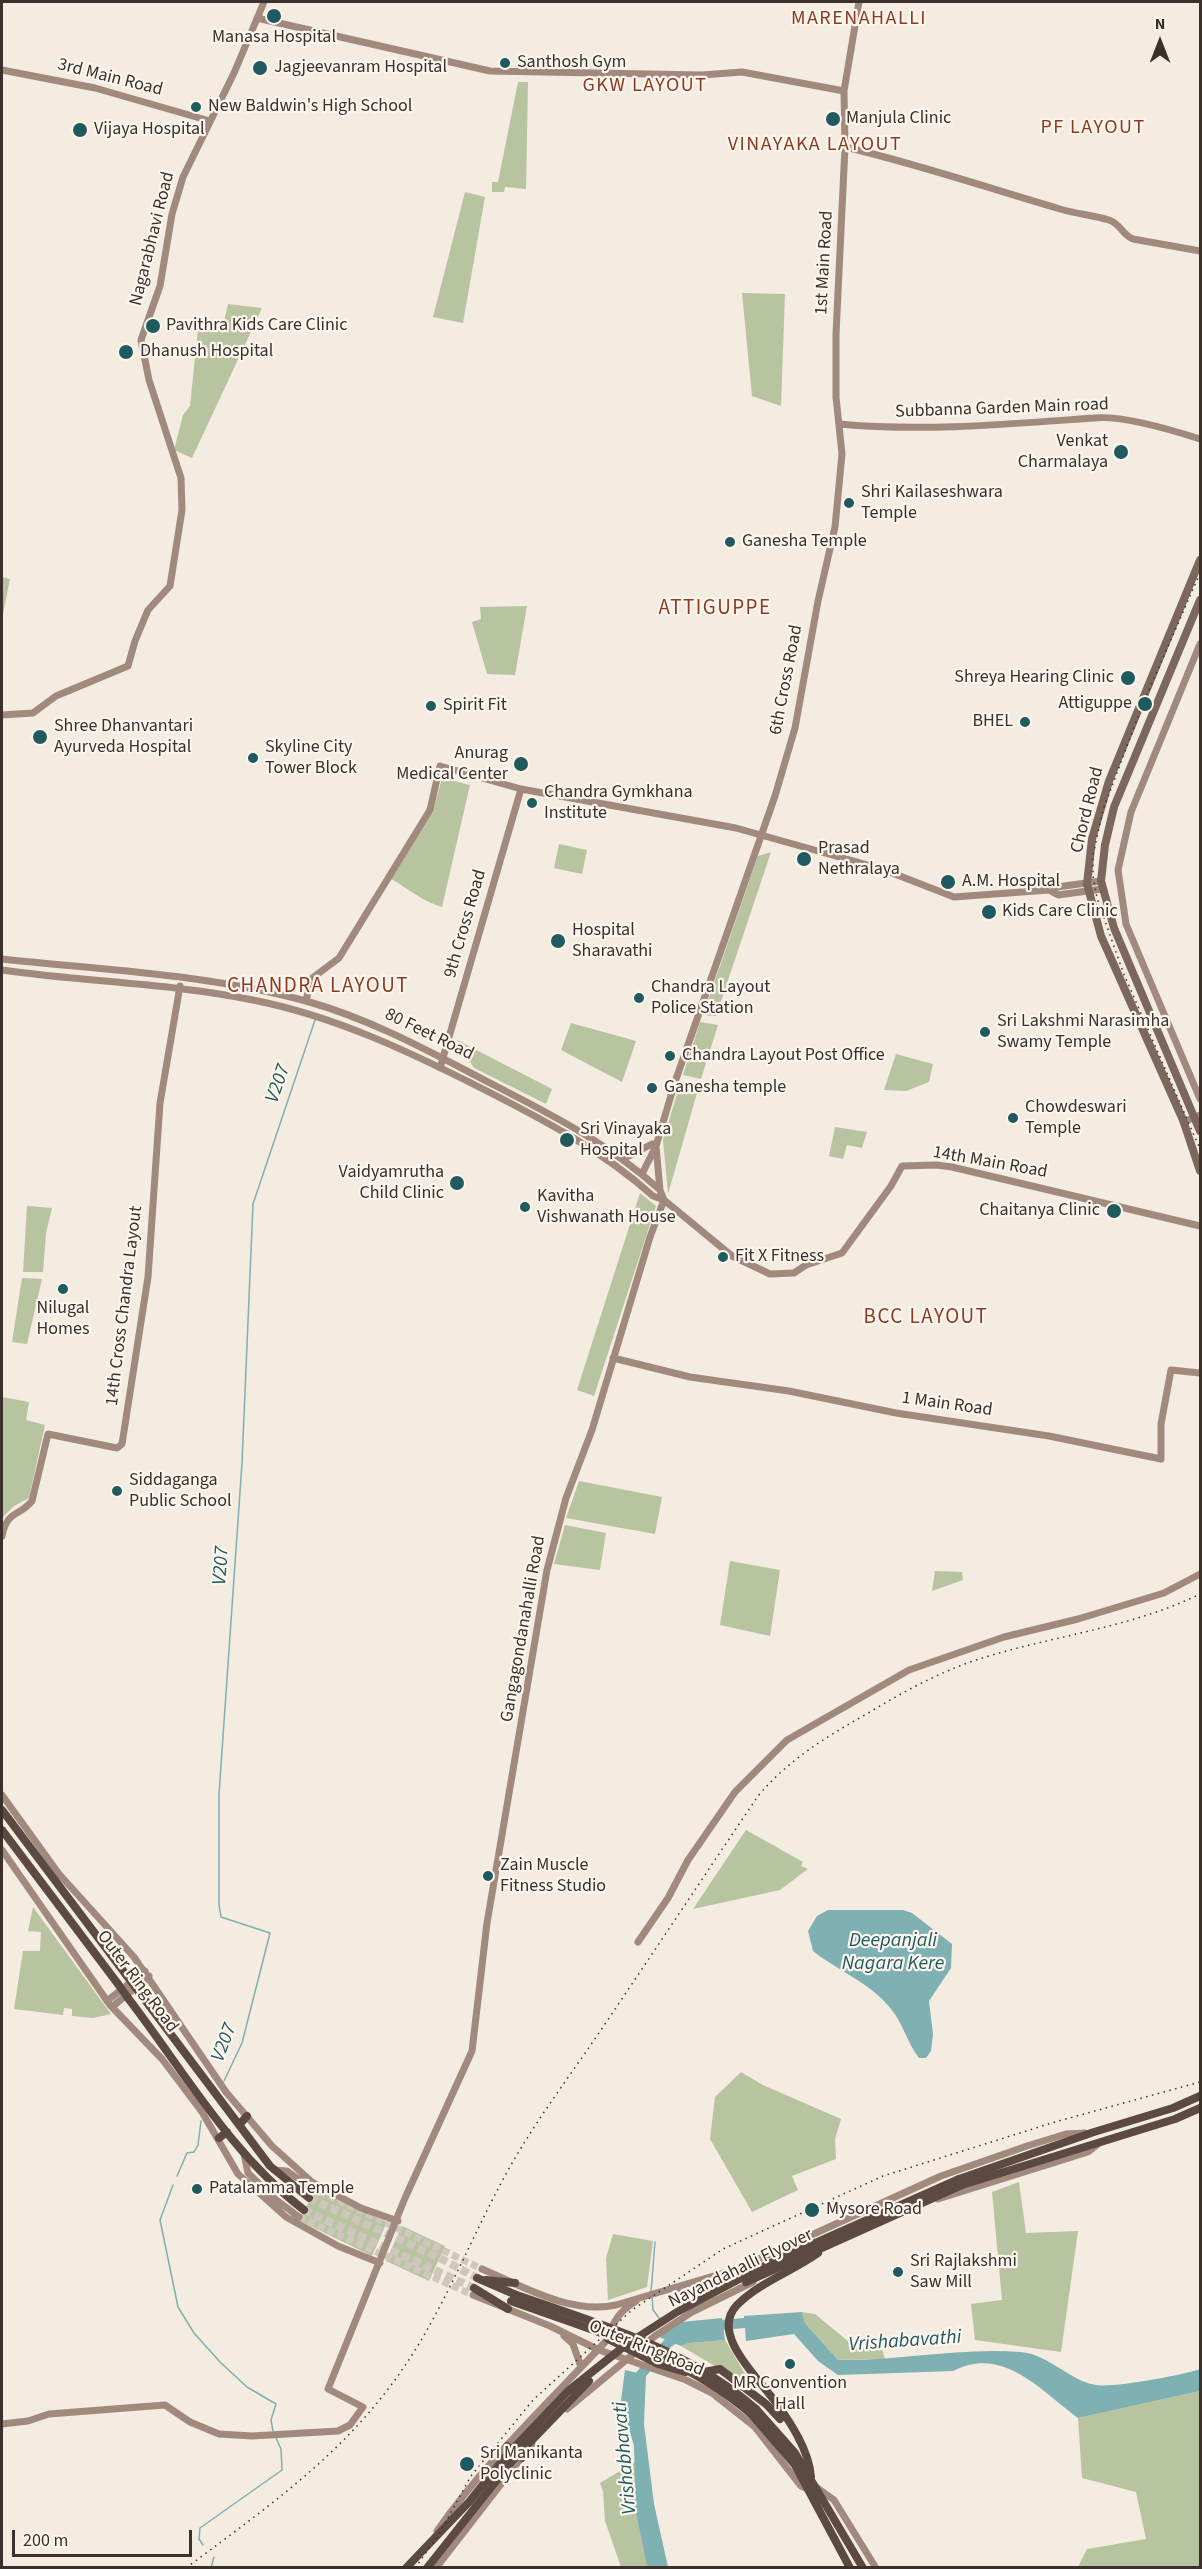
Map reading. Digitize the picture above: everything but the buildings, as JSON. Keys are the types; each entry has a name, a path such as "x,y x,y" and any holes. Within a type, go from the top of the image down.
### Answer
{"highway":[{"name":"Outer Ring Road","path":"2,1810 274,2170 309,2198"},
{"name":"Outer Ring Road","path":"2,1830 118,1984 223,2135 302,2213"},
{"path":"1094,2133 1173,2108 1200,2096"},
{"path":"1102,2142 1174,2119 1200,2108"},
{"path":"239,2125 247,2116"},
{"name":"Nayandahalli Flyover","path":"429,2543 574,2394 603,2368 681,2315 714,2296 960,2182 1094,2133"},
{"name":"Nayandahalli Flyover","path":"960,2182 1102,2142"},
{"path":"811,2477 810,2462 762,2385 747,2368 729,2331 730,2318 735,2307 749,2295 818,2253"},
{"name":"Outer Ring Road","path":"511,2302 477,2278 515,2283"},
{"name":"Outer Ring Road","path":"473,2292 511,2302"},
{"path":"511,2302 678,2364 753,2412 779,2433 811,2477"},
{"path":"608,2339 660,2368 690,2373 720,2369 766,2404 793,2432"},
{"name":"Outer Ring Road","path":"753,2412 812,2488 863,2568"},
{"path":"507,2446 522,2458"},
{"name":"Nayandahalli Flyover","path":"427,2568 509,2459"},
{"name":"Outer Ring Road","path":"811,2477 812,2488 850,2568"},
{"path":"406,2568 429,2543"}],"main road":[{"name":"Chord Road","path":"1200,560 1108,780 1092,839 1088,888 1101,936 1183,1122 1200,1172"},
{"name":"Chord Road","path":"1200,600 1114,807 1105,845 1102,885 1114,928 1198,1116 1200,1131"}],"street":[{"name":"Nagarabhavi Road","path":"2,715 33,712 56,696 128,666 148,610 170,586 182,510 181,478 149,380 141,340 160,286 172,214 183,177 264,2"},
{"name":"1st Main Road","path":"835,527 842,454 836,333 845,147 844,91 859,2"},
{"path":"257,18 490,72 702,75 742,72 844,91"},
{"name":"3rd Main Road","path":"2,70 106,91 210,121"},
{"path":"845,147 894,159 1064,211 1108,220 1119,225 1127,237 1132,239 1200,250"},
{"name":"Subbanna Garden Main road","path":"839,424 920,427 1047,423 1095,417 1170,430 1200,439"},
{"name":"6th Cross Road","path":"638,1183 655,1143 762,837 795,728 818,601 835,527"},
{"path":"1200,644 1131,812 1118,870 1126,924 1200,1098"},
{"path":"306,1001 311,979 339,958 430,810 440,766 521,789 628,806 736,828 882,869 954,897 1054,891 1058,895 1102,885"},
{"name":"9th Cross Road","path":"440,1068 521,789"},
{"name":"80 Feet Road","path":"2,959 182,978 306,1001 369,1022 443,1057 583,1131 623,1159 660,1190"},
{"name":"80 Feet Road","path":"2,970 180,988 278,1006 330,1021 389,1044 440,1068 580,1141 638,1183"},
{"name":"14th Cross Chandra Layout","path":"2,1536 3,1526 13,1513 32,1501 48,1434 117,1448 121,1446 147,1277 160,1103 182,978"},
{"path":"1183,1122 1198,1116"},
{"path":"623,1159 655,1143 660,1190 664,1200"},
{"name":"14th Main Road","path":"664,1200 732,1256 770,1274 794,1273 806,1265 842,1253 891,1186 902,1166 952,1167 1200,1226"},
{"path":"638,1183 653,1196 664,1200"},
{"name":"Gangagondanahalli Road","path":"2,2424 28,2421 50,2414 165,2405 190,2421 219,2434 252,2436 338,2431 350,2426 363,2407 328,2389 398,2221 405,2198 472,2051 487,1923 547,1570 566,1498 592,1430 664,1200"},
{"name":"1 Main Road","path":"613,1358 690,1377 789,1391 896,1413 1049,1436 1161,1459 1161,1424 1171,1370 1200,1373"},
{"path":"638,1942 668,1898 688,1860 735,1792 787,1740 909,1670 1004,1637 1078,1619 1164,1593 1200,1575"},
{"path":"2,1795 59,1874 147,1974 222,2085 272,2146 312,2182 361,2208 398,2221"},
{"path":"2,1850 110,2004 162,2059 204,2115 223,2135 226,2156 238,2174 286,2217 338,2246 380,2263"},
{"path":"110,2004 147,1974"},
{"path":"482,2268 558,2300 583,2307 603,2308 717,2277 941,2176 1066,2134 1094,2133"},
{"path":"436,2568 460,2533 564,2411 626,2358 637,2357 667,2329 692,2312 780,2268 931,2202 1088,2152 1102,2142"},
{"path":"274,2170 287,2171 310,2187"},
{"path":"676,2288 692,2312"},
{"path":"429,2543 454,2506 608,2339 616,2317 622,2310 643,2297"},
{"name":"Outer Ring Road","path":"511,2302 550,2326 598,2350 626,2358"},
{"path":"550,2326 573,2344 581,2367"},
{"name":"Outer Ring Road","path":"660,2368 712,2393 741,2415 755,2427 801,2486 812,2488"},
{"path":"812,2488 834,2500 876,2568"}],"green space":[{"path":"518,82 528,82 526,189 505,187 504,192 492,192 492,182 498,182"},
{"path":"465,192 485,197 463,323 433,317"},
{"path":"742,293 785,294 781,406 752,396"},
{"path":"228,304 262,308 192,458 174,450 183,415 190,406 198,329 222,330"},
{"path":"2,577 10,579 2,619"},
{"path":"527,606 515,675 487,674 472,622 481,619 480,607"},
{"path":"442,778 470,785 442,907 391,879 433,812"},
{"path":"559,844 587,850 582,874 554,868"},
{"path":"771,852 716,1016 703,1015 758,856"},
{"path":"700,1022 718,1025 701,1079 683,1075"},
{"path":"571,1023 636,1041 622,1082 561,1050"},
{"path":"457,1040 552,1089 546,1104 474,1068"},
{"path":"896,1054 933,1064 929,1082 906,1091 884,1090"},
{"path":"681,1081 699,1086 668,1194 663,1140"},
{"path":"835,1127 867,1132 862,1148 847,1145 843,1159 829,1156"},
{"path":"640,1193 656,1206 594,1396 577,1390"},
{"path":"27,1206 52,1208 46,1233 43,1272 23,1272"},
{"path":"22,1278 42,1279 27,1344 12,1342"},
{"path":"2,1397 29,1402 26,1420 45,1425 29,1498 14,1506 2,1518"},
{"path":"579,1481 662,1497 655,1534 566,1518"},
{"path":"565,1525 606,1533 600,1570 554,1564"},
{"path":"730,1561 780,1570 770,1636 720,1625"},
{"path":"935,1571 962,1572 963,1580 932,1591"},
{"path":"746,1830 803,1862 801,1866 808,1869 780,1890 693,1909"},
{"path":"33,1907 111,2014 93,2018 72,2016 72,2009 64,2008 63,2015 14,2009 23,1951 40,1951 41,1932 28,1931"},
{"path":"741,2072 763,2085 841,2119 835,2139 836,2159 792,2176 798,2190 752,2212 710,2139 715,2097"},
{"path":"1019,2182 1026,2233 1078,2231 1061,2352 975,2340 971,2304 1002,2300 992,2192"},
{"path":"317,2189 387,2222 372,2256 298,2220"},
{"path":"402,2226 445,2246 429,2281 386,2261"},
{"path":"613,2234 653,2241 647,2287 608,2300 606,2258"},
{"path":"802,2312 815,2314 855,2347 882,2349 885,2359 838,2360 805,2323"},
{"path":"725,2340 754,2389 681,2346 689,2343"},
{"path":"1200,2391 1200,2567 1078,2567 1087,2549 1146,2539 1136,2492 1082,2478 1078,2418"},
{"path":"635,2462 636,2513 648,2567 621,2567 605,2521 603,2491 600,2483"}],"water":[{"name":"Deepanjali Nagara Kere","path":"828,1910 903,1910 912,1913 952,1944 951,1968 929,2001 933,2034 931,2051 926,2058 919,2058 895,2015 883,2000 864,1984 813,1951 808,1931 817,1916"},
{"path":"802,2312 805,2323 838,2360 975,2351 1021,2352 1040,2357 1086,2383 1096,2385 1117,2385 1200,2369 1200,2391 1078,2418 1020,2374 988,2363 971,2364 953,2371 838,2375 818,2361 794,2334 746,2341 744,2316"},
{"path":"722,2318 725,2340 689,2343 681,2346 659,2337 682,2322"},
{"name":"Vrishabhavati","path":"625,2370 646,2375 644,2424 654,2504 668,2567 648,2567 646,2561 636,2513 634,2446 621,2400"}],"waterway":[{"name":"V207","path":"224,2081 242,2043 270,1933 221,1917 219,1905 219,1794 242,1463 253,1204 315,1020"},
{"name":"V207","path":"177,2176 187,2153 194,2152 198,2145 201,2121"},
{"name":"V207","path":"173,2185 160,2220 178,2307 194,2333 220,2362 247,2387 276,2404 271,2420 273,2431"},
{"path":"651,2292 655,2242"},
{"path":"652,2296 653,2310 660,2319"},
{"name":"Vrishabavathi","path":"709,2326 756,2322"},
{"name":"Vrishabavathi","path":"637,2384 637,2379 668,2343 681,2334"},
{"name":"V207","path":"203,2545 199,2539 200,2528 282,2470 281,2449 276,2438"},
{"name":"V207","path":"211,2568 214,2557"}],"tunnel":[{"path":"310,2187 482,2269"},
{"path":"309,2198 440,2258 477,2278"},
{"path":"304,2210 474,2288"},
{"path":"299,2217 473,2295"}],"railway":[{"path":"1200,573 1142,706 1103,810 1093,855 1093,876 1097,898 1123,972 1200,1149"},
{"path":"186,2568 252,2519 313,2469 368,2414 393,2382 431,2323 507,2172 531,2133 758,1796 770,1782 796,1759 825,1739 895,1697 946,1672 1001,1652 1145,1616 1200,1594"},
{"path":"415,2568 438,2536 471,2476 533,2400 632,2310 723,2249 883,2176 1055,2122 1200,2082"}],"place":[{"name":"Manasa Hospital","path":"274,16"},
{"name":"Santhosh Gym","path":"505,63"},
{"name":"Jagjeevanram Hospital","path":"260,68"},
{"name":"New Baldwin's High School","path":"196,107"},
{"name":"Manjula Clinic","path":"833,119"},
{"name":"Vijaya Hospital","path":"80,130"},
{"name":"Pavithra Kids Care Clinic","path":"153,326"},
{"name":"Dhanush Hospital","path":"126,352"},
{"name":"Venkat Charmalaya","path":"1121,452"},
{"name":"Shri Kailaseshwara Temple","path":"849,503"},
{"name":"Ganesha Temple","path":"730,542"},
{"name":"Shreya Hearing Clinic","path":"1128,678"},
{"name":"Attiguppe","path":"1145,704"},
{"name":"Spirit Fit","path":"431,706"},
{"name":"BHEL","path":"1025,722"},
{"name":"Shree Dhanvantari Ayurveda Hospital","path":"40,737"},
{"name":"Skyline City Tower Block","path":"253,758"},
{"name":"Anurag Medical Center","path":"521,764"},
{"name":"Chandra Gymkhana Institute","path":"532,803"},
{"name":"Prasad Nethralaya","path":"804,859"},
{"name":"A.M. Hospital","path":"948,882"},
{"name":"Kids Care Clinic","path":"989,912"},
{"name":"Hospital Sharavathi","path":"558,941"},
{"name":"Chandra Layout Police Station","path":"639,998"},
{"name":"Sri Lakshmi Narasimha Swamy Temple","path":"985,1032"},
{"name":"Chandra Layout Post Office","path":"670,1056"},
{"name":"Ganesha temple","path":"652,1088"},
{"name":"Chowdeswari Temple","path":"1013,1118"},
{"name":"Sri Vinayaka Hospital","path":"567,1140"},
{"name":"Vaidyamrutha Child Clinic","path":"457,1183"},
{"name":"Kavitha Vishwanath House","path":"525,1207"},
{"name":"Chaitanya Clinic","path":"1114,1211"},
{"name":"Fit X Fitness","path":"723,1257"},
{"name":"Nilugal Homes","path":"63,1289"},
{"name":"Siddaganga Public School","path":"117,1491"},
{"name":"Zain Muscle Fitness Studio","path":"488,1876"},
{"name":"Patalamma Temple","path":"197,2189"},
{"name":"Mysore Road","path":"812,2210"},
{"name":"Sri Rajlakshmi Saw Mill","path":"898,2272"},
{"name":"MR Convention Hall","path":"790,2364"},
{"name":"Sri Manikanta Polyclinic","path":"467,2464"}],"district":[{"name":"MARENAHALLI","path":"859,20"},
{"name":"GKW LAYOUT","path":"645,87"},
{"name":"PF LAYOUT","path":"1093,129"},
{"name":"VINAYAKA LAYOUT","path":"815,146"},
{"name":"ATTIGUPPE","path":"715,609"},
{"name":"CHANDRA LAYOUT","path":"318,987"},
{"name":"BCC LAYOUT","path":"926,1318"}]}
